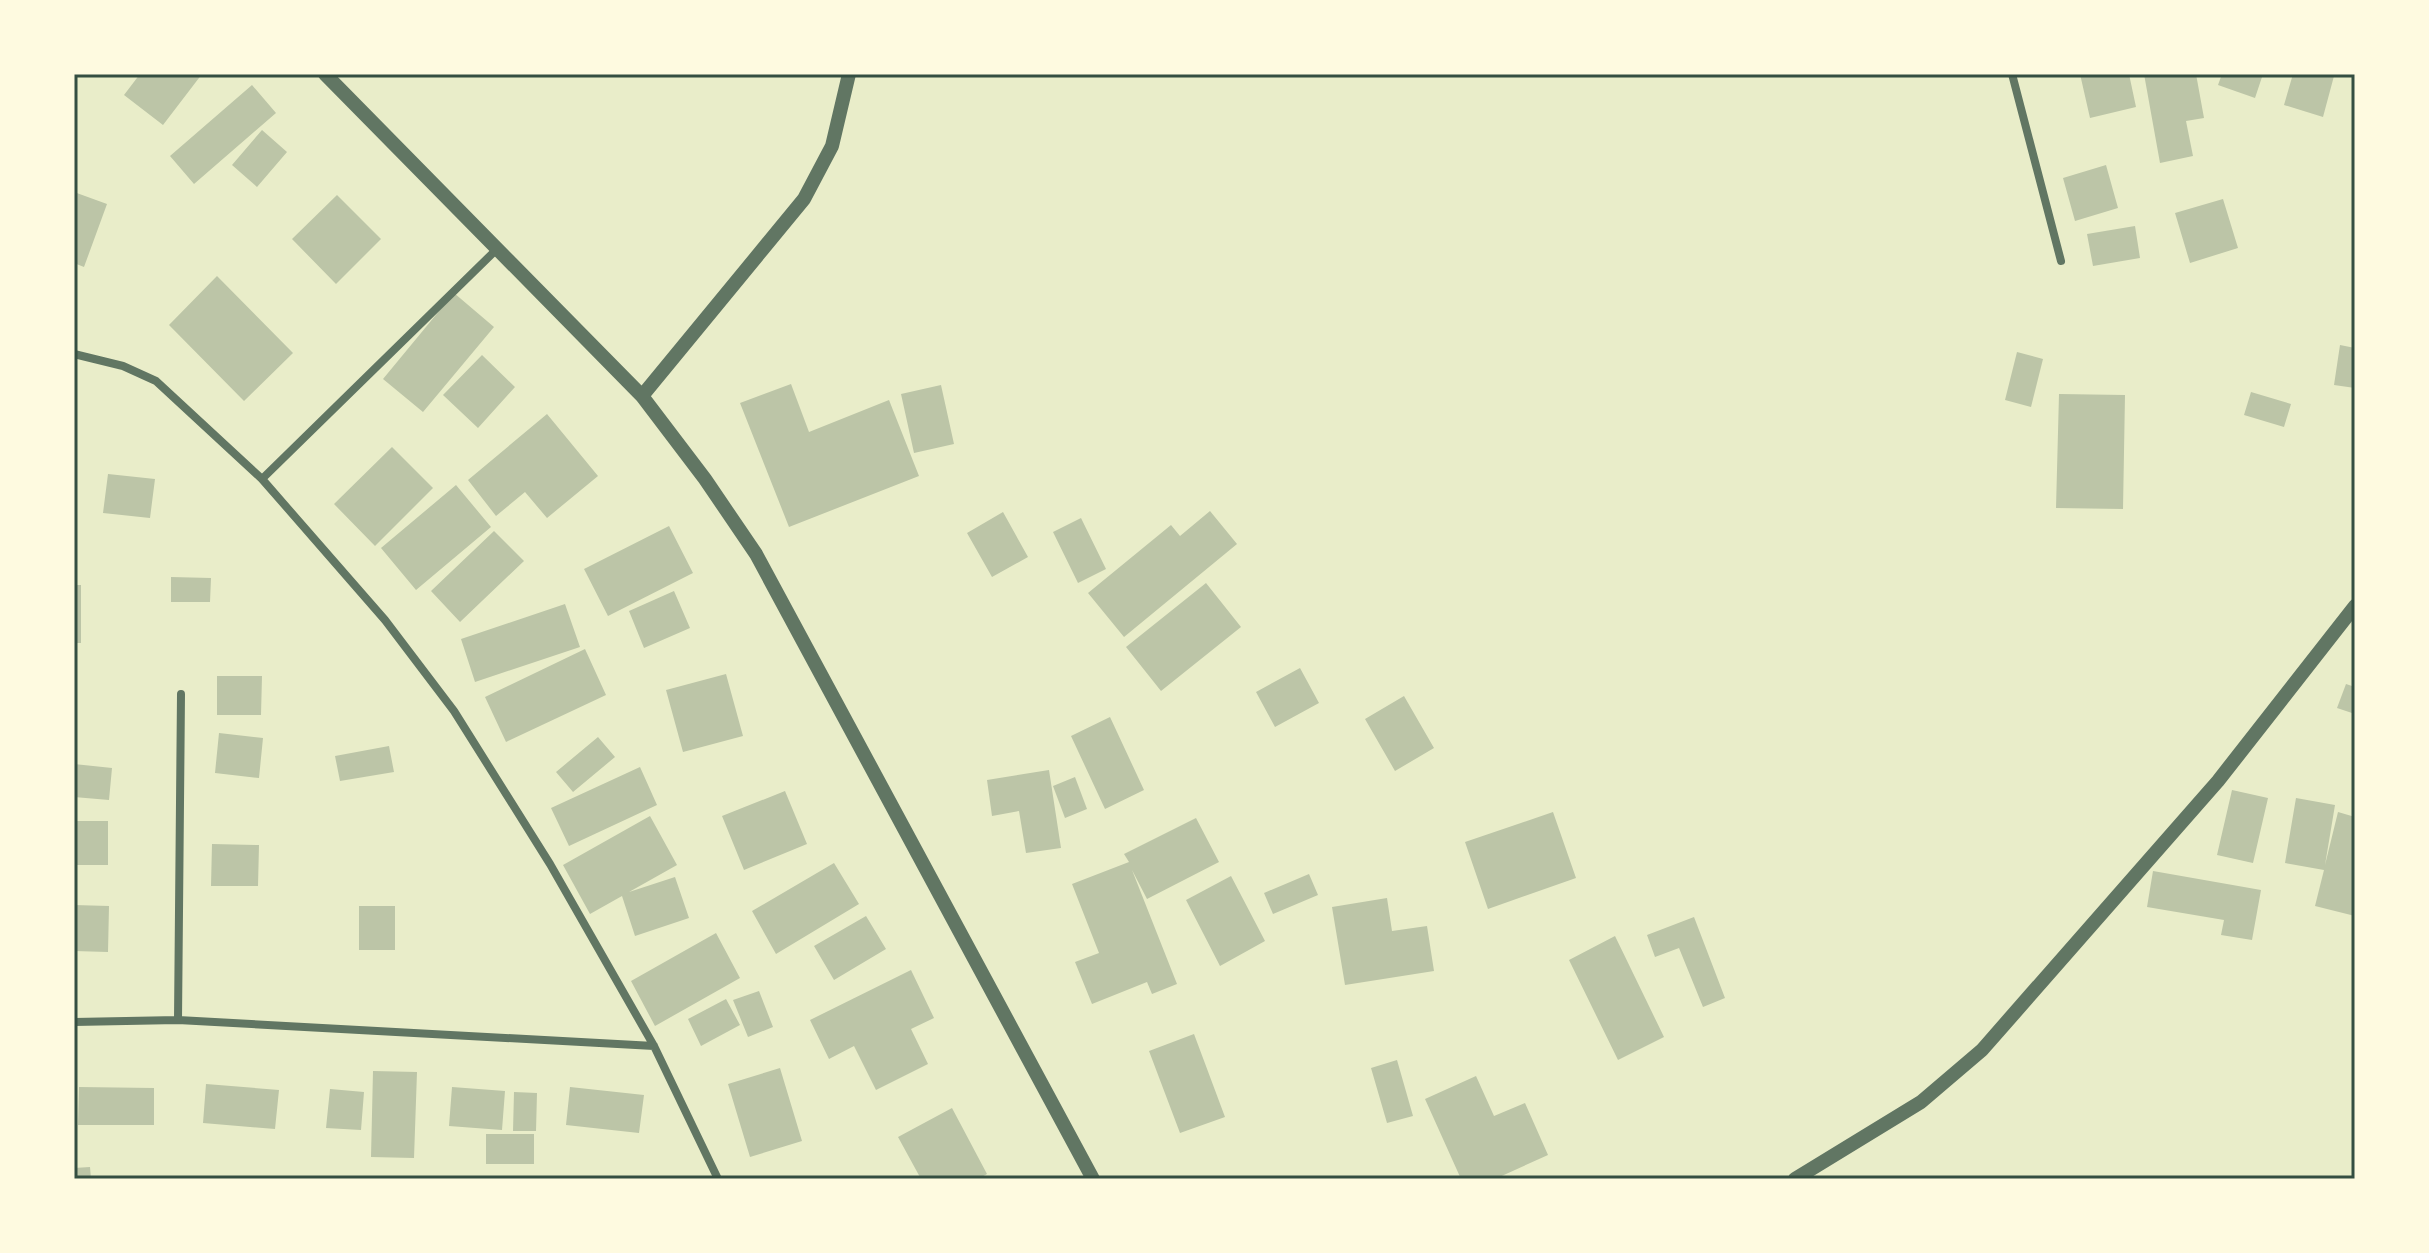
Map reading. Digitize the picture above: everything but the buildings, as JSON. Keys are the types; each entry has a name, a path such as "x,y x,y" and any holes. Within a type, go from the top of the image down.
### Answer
{"street":[{"path":"325,74 642,396 705,479 756,554 1093,1179"},
{"path":"642,396 804,199 832,146 849,74"},
{"path":"2012,74 2061,261"},
{"path":"262,479 498,248"},
{"path":"74,354 123,366 156,381 262,479 385,620 454,711 550,864 654,1046 718,1179"},
{"path":"1795,1179 1921,1102 1982,1050 2218,781 2355,606"},
{"path":"178,1020 181,694"},
{"path":"74,1022 178,1020 654,1046"}]}
